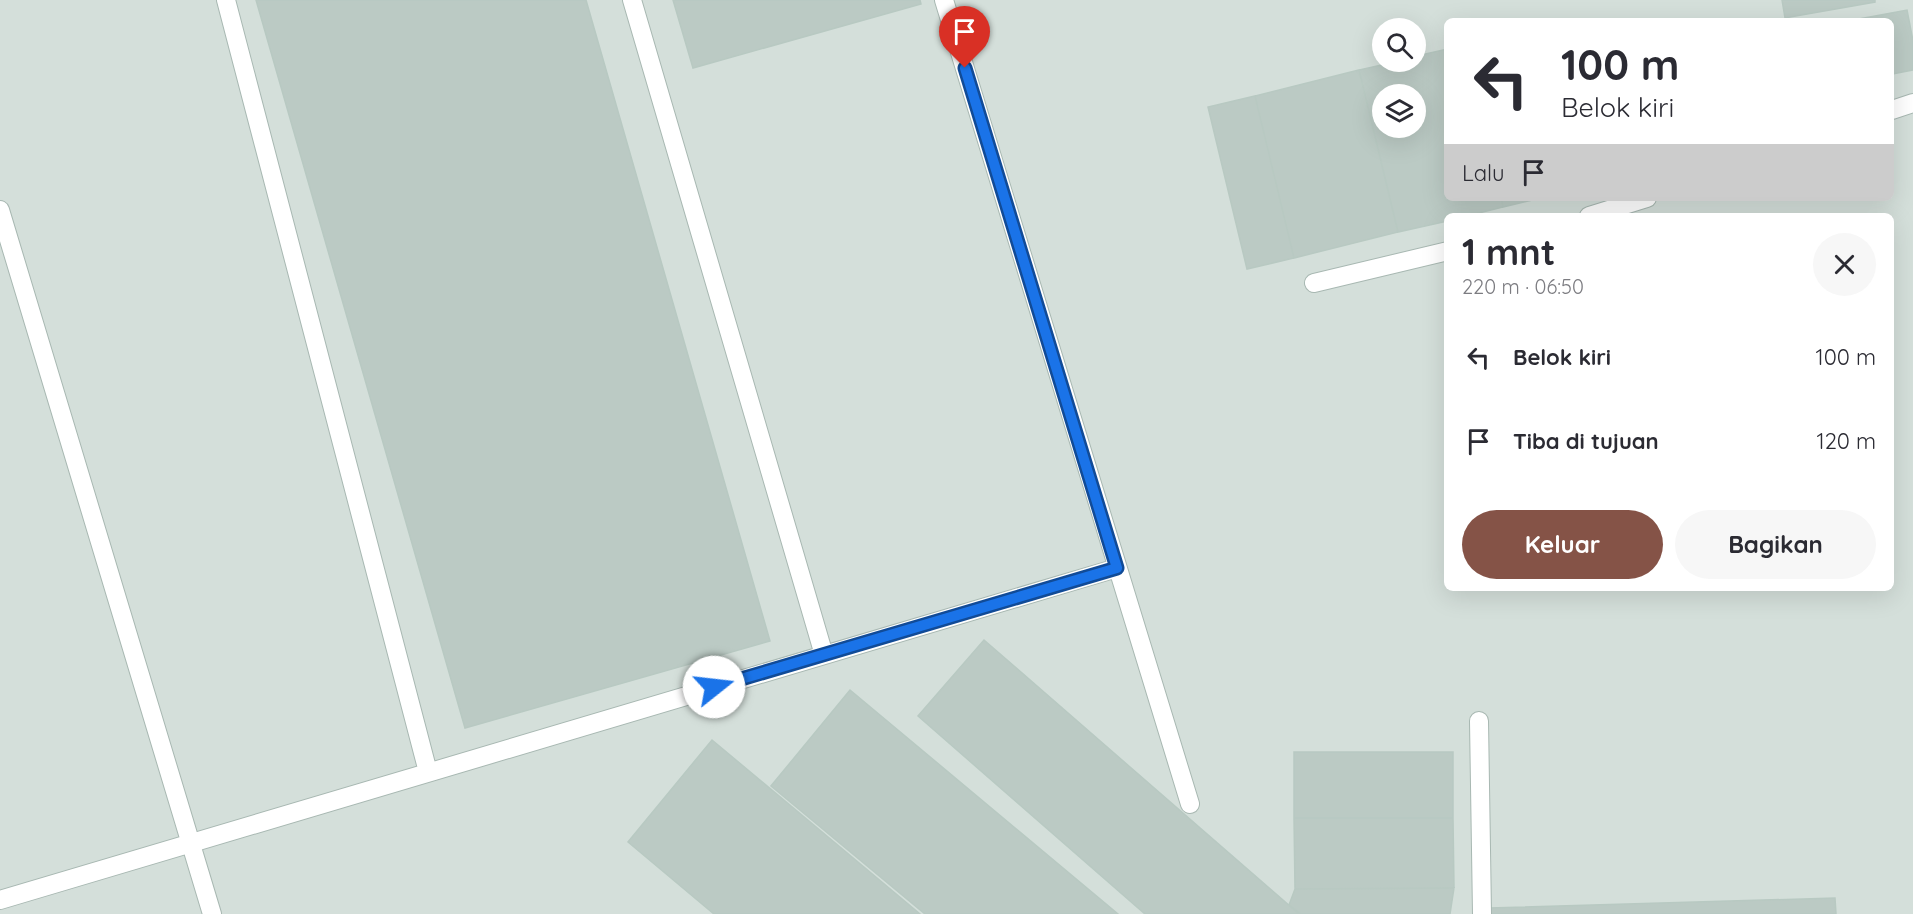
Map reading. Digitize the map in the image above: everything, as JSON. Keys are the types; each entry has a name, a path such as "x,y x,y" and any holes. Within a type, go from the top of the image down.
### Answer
{"lane":[{"path":"226,0 428,772"},
{"path":"632,0 824,655"},
{"path":"944,0 1190,804"},
{"path":"1894,109 1913,103"},
{"path":"1599,213 1637,201"},
{"path":"0,210 212,914"},
{"path":"1314,283 1444,252"},
{"path":"0,900 1117,568"},
{"path":"1479,721 1482,914"}],"shaded area":[{"path":"0,0 1913,0 1913,914 0,914"}],"building":[{"path":"256,0 586,0 770,641 465,728"},
{"path":"673,0 920,0 921,4 693,68"},
{"path":"1782,0 1875,0 1875,2 1785,18"},
{"path":"1907,10 1913,41 1913,70 1894,74 1894,18 1864,18"},
{"path":"1444,50 1444,201 1502,201 1503,207 1479,213 1444,213 1444,222 1398,232 1375,138 1426,138 1426,84 1372,84 1372,124 1359,70 1372,67 1372,72 1426,72 1426,54"},
{"path":"1359,70 1372,124 1372,138 1375,138 1398,232 1294,258 1255,96"},
{"path":"1255,96 1294,258 1247,269 1208,107"},
{"path":"1502,201 1528,201 1503,207"},
{"path":"984,640 1299,914 1145,914 918,716"},
{"path":"850,690 1118,914 925,914 771,786"},
{"path":"712,740 920,914 714,914 628,842"},
{"path":"1294,752 1453,752 1453,818 1294,818"},
{"path":"1294,818 1453,818 1454,888 1295,889"},
{"path":"1454,888 1450,914 1301,914 1289,905 1295,889"},
{"path":"1835,898 1836,914 1489,914 1489,908"}],"route":[{"path":"714,687 1117,568 965,68"}]}
